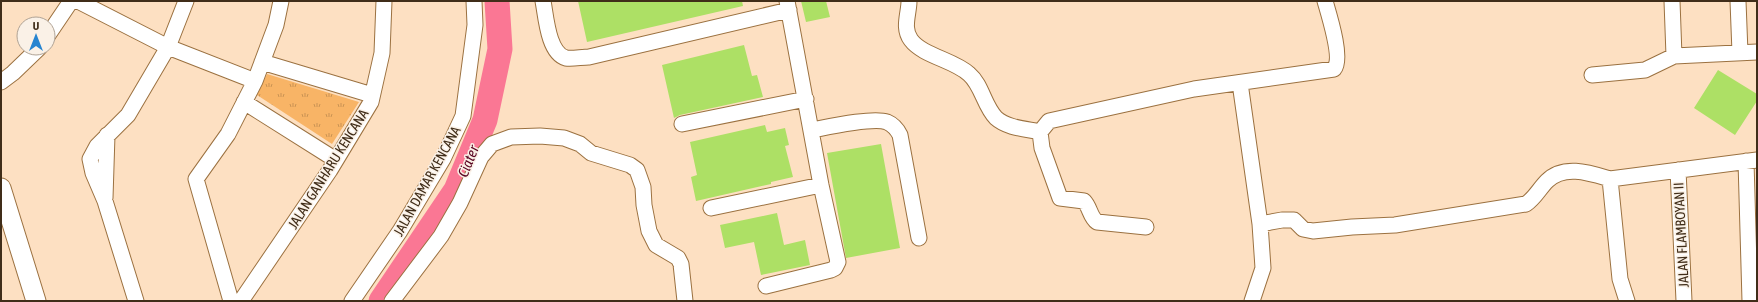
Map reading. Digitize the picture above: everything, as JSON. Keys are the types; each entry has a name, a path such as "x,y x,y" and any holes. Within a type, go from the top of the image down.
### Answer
{"street":[{"path":"56,23 71,1"},
{"path":"78,1 168,47 255,81"},
{"path":"136,301 105,200 93,173 90,159 97,146 128,115 168,47 186,1"},
{"path":"230,301 196,180 228,134 255,81 276,25 281,1"},
{"name":"JALAN GANHARU KENCANA","path":"241,301 336,160 371,102 382,53 384,1"},
{"name":"JALAN DAMAR KENCANA","path":"352,301 400,231 443,159 463,116 475,25 474,1"},
{"path":"543,1 552,43 556,51 566,58 589,57 788,5 821,185 838,262 835,268 831,270 766,286"},
{"path":"909,1 906,23 907,31 911,39 918,46 969,74 996,118 1012,126 1040,132"},
{"path":"1146,228 1097,222 1093,220 1086,203 1060,198 1042,148 1040,132 1049,121 1194,89 1334,69 1338,56 1325,1"},
{"path":"1672,1 1674,56"},
{"path":"1738,1 1740,53"},
{"path":"1592,75 1645,70 1674,56 1757,52"},
{"path":"1,82 31,56"},
{"path":"262,62 372,95"},
{"path":"1240,83 1260,224 1263,268 1252,301"},
{"path":"682,124 806,99"},
{"path":"244,102 336,160"},
{"path":"812,130 875,120 887,122 896,128 900,135 919,238"},
{"path":"392,301 441,236 460,203 481,157 492,144 511,137 540,136 564,138 580,144 591,153 630,165 637,170 643,187 644,206 649,230 656,245 678,258 681,264 685,301"},
{"path":"1260,224 1282,220 1294,220 1303,229 1314,231 1395,225 1526,204 1536,196 1548,180 1557,174 1568,172 1586,172 1610,178 1751,160 1750,301"},
{"name":"JALAN FLAMBOYAN II","path":"1678,170 1684,301"},
{"path":"1610,178 1620,279 1627,301"},
{"path":"711,208 821,185"},
{"path":"1,188 36,301"}],"green space":[{"path":"267,74 359,102 332,144 257,95"}],"building":[{"path":"578,1 742,1 743,6 587,42"},
{"path":"801,1 826,1 830,17 806,22"},
{"path":"744,45 752,76 757,75 763,97 680,115 674,118 662,65"},
{"path":"1718,70 1757,94 1757,101 1735,135 1694,108"},
{"path":"765,125 767,132 785,128 789,145 785,146 793,177 771,182 771,184 696,201 691,177 697,175 690,142"},
{"path":"881,144 900,248 846,258 827,153"},
{"path":"777,213 784,245 805,240 810,265 761,275 754,242 725,248 720,225"}],"waterway":[{"name":"Ciater","path":"381,301 456,190 485,120 500,49 497,1"}]}
